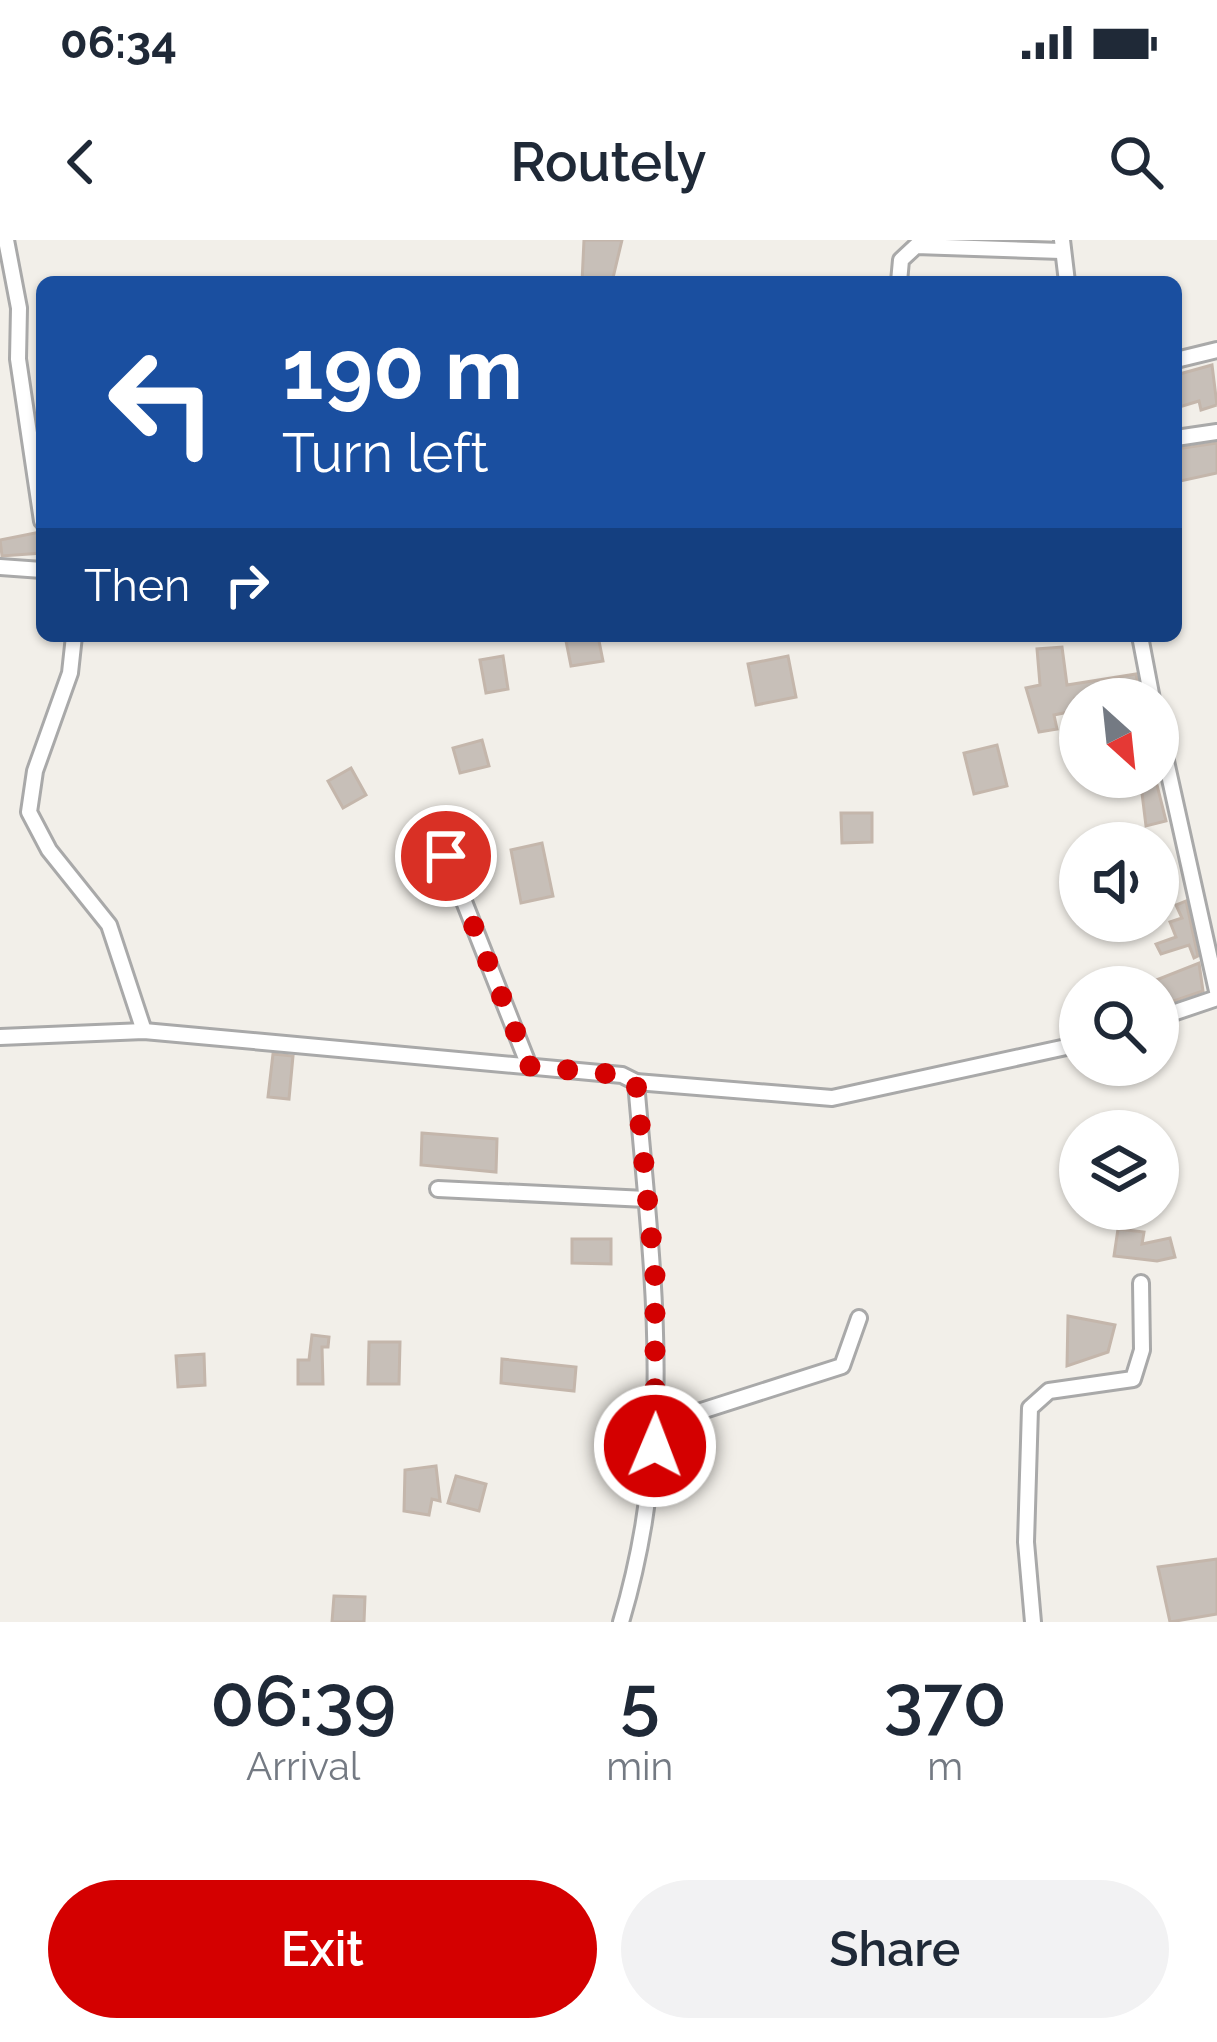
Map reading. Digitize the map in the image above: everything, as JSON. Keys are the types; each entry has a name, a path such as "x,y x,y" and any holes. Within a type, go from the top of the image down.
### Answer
{"street":[{"path":"6,240 19,308 19,359 36,479"},
{"path":"900,276 901,260 916,246 1061,245 1066,276"},
{"path":"1182,359 1217,350"},
{"path":"1182,437 1217,431"},
{"path":"0,567 36,570"},
{"path":"73,642 70,673 35,770 29,812 49,850 109,925 144,1031"},
{"path":"1141,642 1148,678"},
{"path":"1174,798 1217,994 1179,1009"},
{"path":"446,856 529,1066"},
{"path":"0,1037 144,1031 832,1099 1059,1049"},
{"path":"621,1622 640,1557 655,1446 655,1276 636,1082"},
{"path":"438,1189 646,1198"},
{"path":"1033,1622 1026,1542 1030,1408 1048,1391 1133,1379 1142,1350 1141,1283"},
{"path":"655,1446 695,1413 842,1366 859,1318"}],"building":[{"path":"584,240 622,240 613,276 582,276"},
{"path":"1212,365 1217,405 1201,410 1199,401 1182,406 1182,373"},
{"path":"1217,443 1217,473 1182,481 1182,448"},
{"path":"36,533 36,553 2,556 0,540"},
{"path":"566,642 599,642 603,661 571,666"},
{"path":"1062,647 1066,678 1059,678 1057,729 1039,732 1026,688 1040,685 1037,649"},
{"path":"503,656 508,689 486,693 480,660"},
{"path":"788,656 796,697 756,705 748,664"},
{"path":"482,740 489,766 460,773 453,748"},
{"path":"997,745 1007,786 974,794 964,753"},
{"path":"351,768 366,795 343,808 328,781"},
{"path":"1143,798 1160,798 1166,821 1146,822"},
{"path":"841,813 872,813 872,842 842,843"},
{"path":"542,843 553,896 521,903 511,850"},
{"path":"1186,901 1198,956 1194,958 1189,945 1161,954 1156,944 1179,942 1179,904"},
{"path":"1199,963 1203,991 1179,999 1179,971"},
{"path":"273,1054 293,1056 289,1099 268,1097"},
{"path":"422,1133 497,1139 496,1172 421,1165"},
{"path":"1118,1230 1127,1230 1144,1232 1142,1244 1170,1238 1175,1257 1157,1261 1114,1256"},
{"path":"572,1239 611,1239 611,1264 572,1263"},
{"path":"1068,1316 1115,1325 1108,1352 1067,1366"},
{"path":"312,1335 329,1337 328,1347 322,1347 323,1384 298,1384 298,1360 309,1360"},
{"path":"369,1342 400,1342 399,1384 368,1384"},
{"path":"204,1354 205,1385 178,1387 176,1356"},
{"path":"502,1359 576,1367 574,1391 501,1383"},
{"path":"436,1466 440,1501 432,1499 429,1515 404,1511 405,1470"},
{"path":"456,1476 486,1484 479,1511 448,1503"},
{"path":"1217,1559 1217,1614 1170,1622 1158,1567"},
{"path":"334,1596 365,1597 364,1622 332,1622"}],"route":[{"path":"446,856 529,1066 622,1075 636,1082 655,1276 655,1446"}]}
